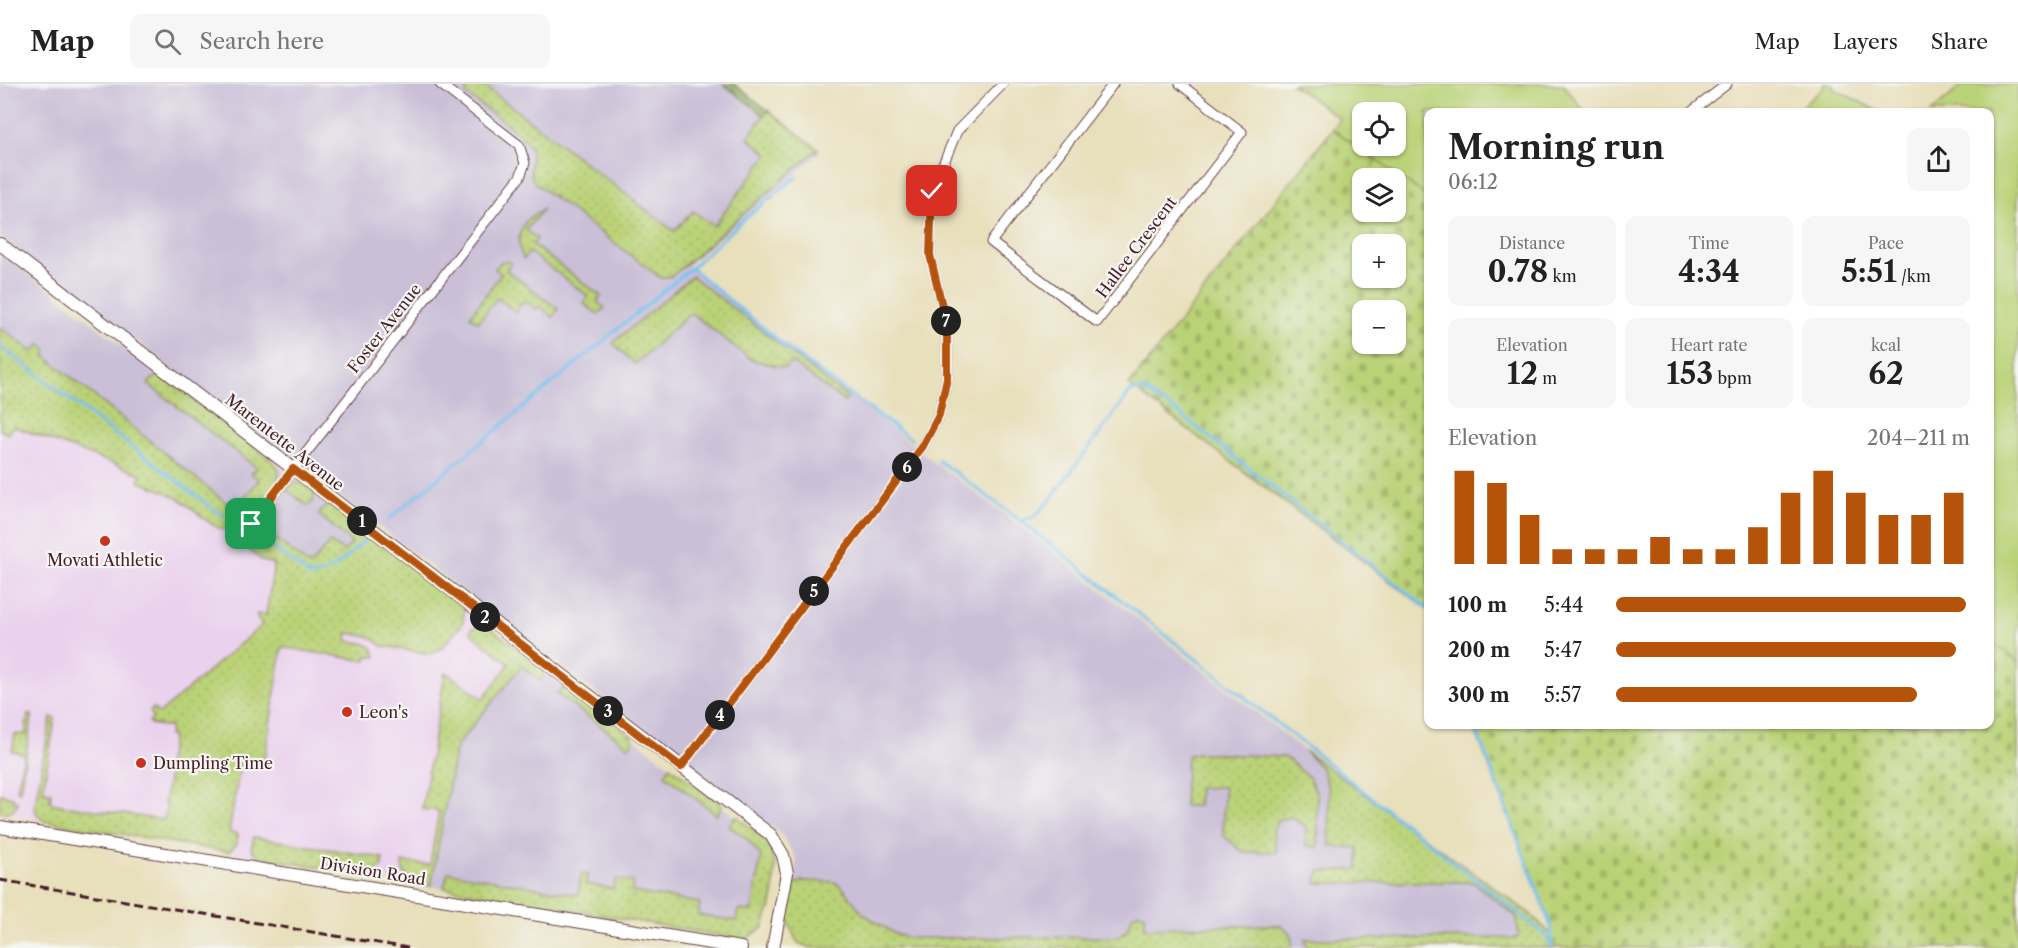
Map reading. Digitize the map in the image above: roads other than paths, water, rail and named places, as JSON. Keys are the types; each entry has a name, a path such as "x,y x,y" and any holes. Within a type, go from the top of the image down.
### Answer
{"street":[{"name":"Foster Avenue","path":"251,524 520,177 525,163 519,145 440,84"},
{"path":"681,767 923,446 939,415 947,378 947,327 930,255 932,191 957,131 1003,84"},
{"name":"Hallee Crescent","path":"1113,84 992,242 1097,322 1242,132 1180,84"},
{"path":"1696,108 1727,84"},
{"name":"Marentette Avenue","path":"0,244 771,836 783,855 787,873 773,948"},
{"name":"Division Road","path":"0,827 741,948"}],"waterway":[{"path":"389,519 691,268 742,221 796,177"},
{"path":"691,268 783,345 912,440"},
{"path":"0,346 223,516"},
{"path":"938,460 1021,521 1033,517 1047,504 1131,391 1143,390 1176,411 1424,606"},
{"path":"1021,521 1522,916 1547,937 1552,947"},
{"path":"258,535 310,576 333,568 366,539"},
{"path":"1476,729 1551,926 1552,945"}],"railway":[{"path":"0,880 408,948"}],"place":[{"name":"Movati Athletic","path":"105,541"},
{"name":"Leon's","path":"347,712"},
{"name":"Dumpling Time","path":"141,763"}]}
